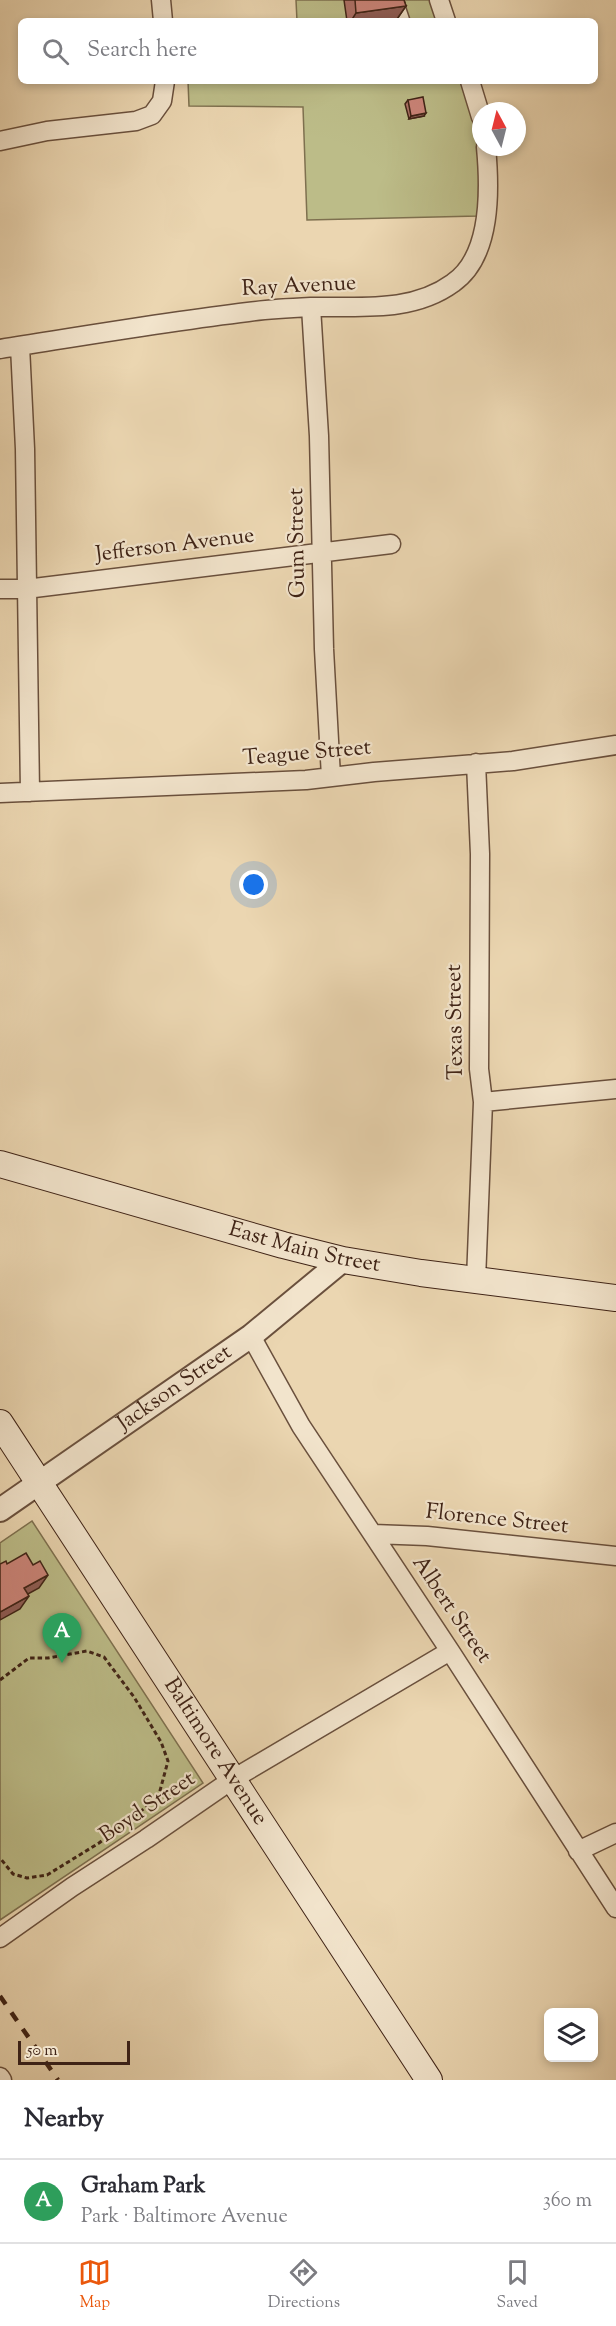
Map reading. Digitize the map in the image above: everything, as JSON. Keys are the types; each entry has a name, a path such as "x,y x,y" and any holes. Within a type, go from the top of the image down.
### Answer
{"main road":[{"name":"East Main Street","path":"0,1164 343,1260 616,1298"},
{"name":"Baltimore Avenue","path":"0,1423 429,2080"}],"street":[{"path":"161,0 163,18"},
{"path":"439,0 445,18"},
{"path":"0,141 47,131 136,121 152,115 162,101 165,84"},
{"path":"471,84 476,102"},
{"name":"Ray Avenue","path":"0,349 73,336 249,312 311,307 385,307 421,300 454,283 466,270 483,237 487,200 486,156"},
{"name":"Gum Street","path":"311,307 319,436 324,649 331,777"},
{"path":"20,346 25,449 30,792"},
{"name":"Jefferson Avenue","path":"0,589 26,589 391,544"},
{"name":"Teague Street","path":"0,793 282,782 513,761 616,746"},
{"name":"Texas Street","path":"476,763 480,854 478,1069 483,1102 476,1280"},
{"path":"483,1102 616,1089"},
{"name":"Jackson Street","path":"0,1509 251,1336 343,1260"},
{"name":"Albert Street","path":"251,1336 301,1426 450,1650 616,1908"},
{"name":"Florence Street","path":"373,1534 427,1536 616,1556"},
{"name":"Boyd Street","path":"0,1938 233,1779 450,1650"},
{"path":"578,1851 616,1833"}],"lane":[{"path":"398,0 404,18"}],"path":[{"path":"0,1680 29,1658 48,1658 87,1651 104,1657 134,1697 161,1742 168,1761 158,1798 99,1843 47,1875 27,1878 13,1874 0,1858"}],"green space":[{"path":"296,0 431,0 437,18 297,18"},
{"path":"188,84 462,84 472,119 472,156 478,156 478,216 307,220 303,107 189,106"},
{"path":"32,1521 203,1783 0,1920 0,1543"}],"building":[{"path":"355,0 404,0 406,6 356,13"},
{"path":"423,97 426,113 411,116 408,100"},
{"path":"26,1553 33,1565 40,1561 48,1575 24,1588 29,1596 0,1612 0,1564 6,1561 7,1564"}],"railway":[{"path":"0,1996 58,2080"}],"place":[{"name":"Graham Park","path":"62,1663"}]}
